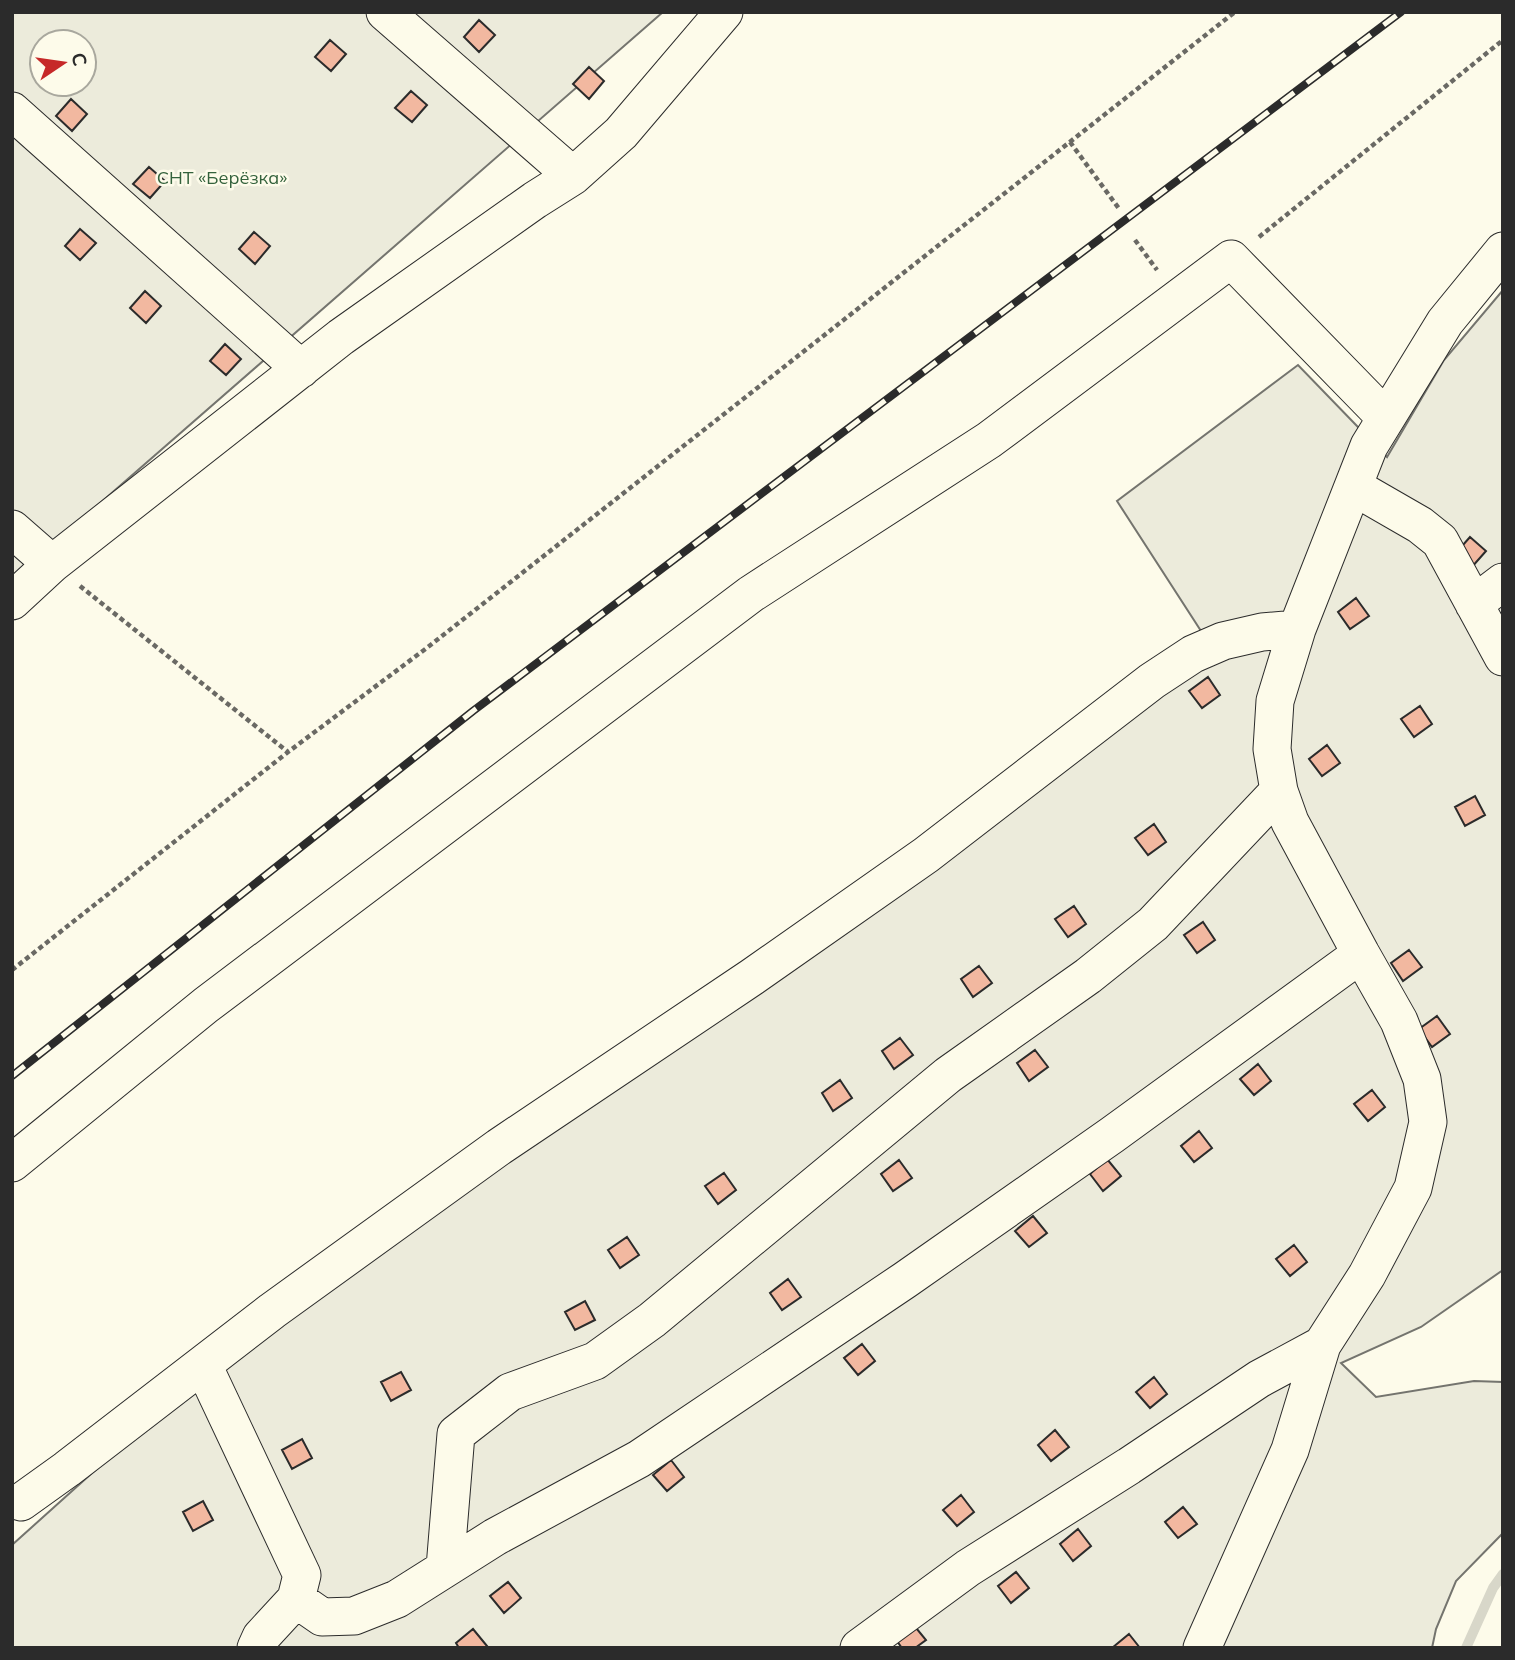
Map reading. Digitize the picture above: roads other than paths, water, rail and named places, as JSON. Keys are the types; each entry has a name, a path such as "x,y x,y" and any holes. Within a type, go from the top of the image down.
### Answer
{"street":[{"path":"385,12 573,176"},
{"path":"12,601 52,564 341,337 573,176 621,133 724,12"},
{"path":"12,111 301,369"},
{"path":"1202,1648 1290,1450 1322,1345 1367,1275 1413,1188 1429,1122 1423,1079 1399,1021 1290,822 1279,791 1272,748 1275,701 1297,629 1369,446 1445,322 1503,251"},
{"path":"12,1163 206,1005 751,594 989,440 1231,259 1386,418"},
{"path":"1354,487 1420,525 1440,541 1503,657"},
{"path":"12,528 52,564"},
{"path":"1474,604 1503,582"},
{"path":"21,1502 272,1311 499,1147 752,977 926,855 1152,681 1193,654 1223,641 1262,632 1297,629"},
{"path":"445,1568 456,1433 510,1392 595,1360 652,1320 948,1075 1087,976 1153,924 1279,791"},
{"path":"296,1599 322,1617 354,1616 397,1599 495,1537 639,1459 905,1280 1112,1135 1361,954"},
{"path":"859,1648 968,1568 1129,1466 1259,1379 1322,1345"},
{"path":"203,1365 302,1575 296,1599 261,1637 256,1648"}],"waterway":[{"path":"1466,1648 1493,1588 1503,1574"}],"railway":[{"path":"12,1076 473,711 1401,12"}],"park label":[{"name":"СНТ «Берёзка»","path":"222,178"}]}
